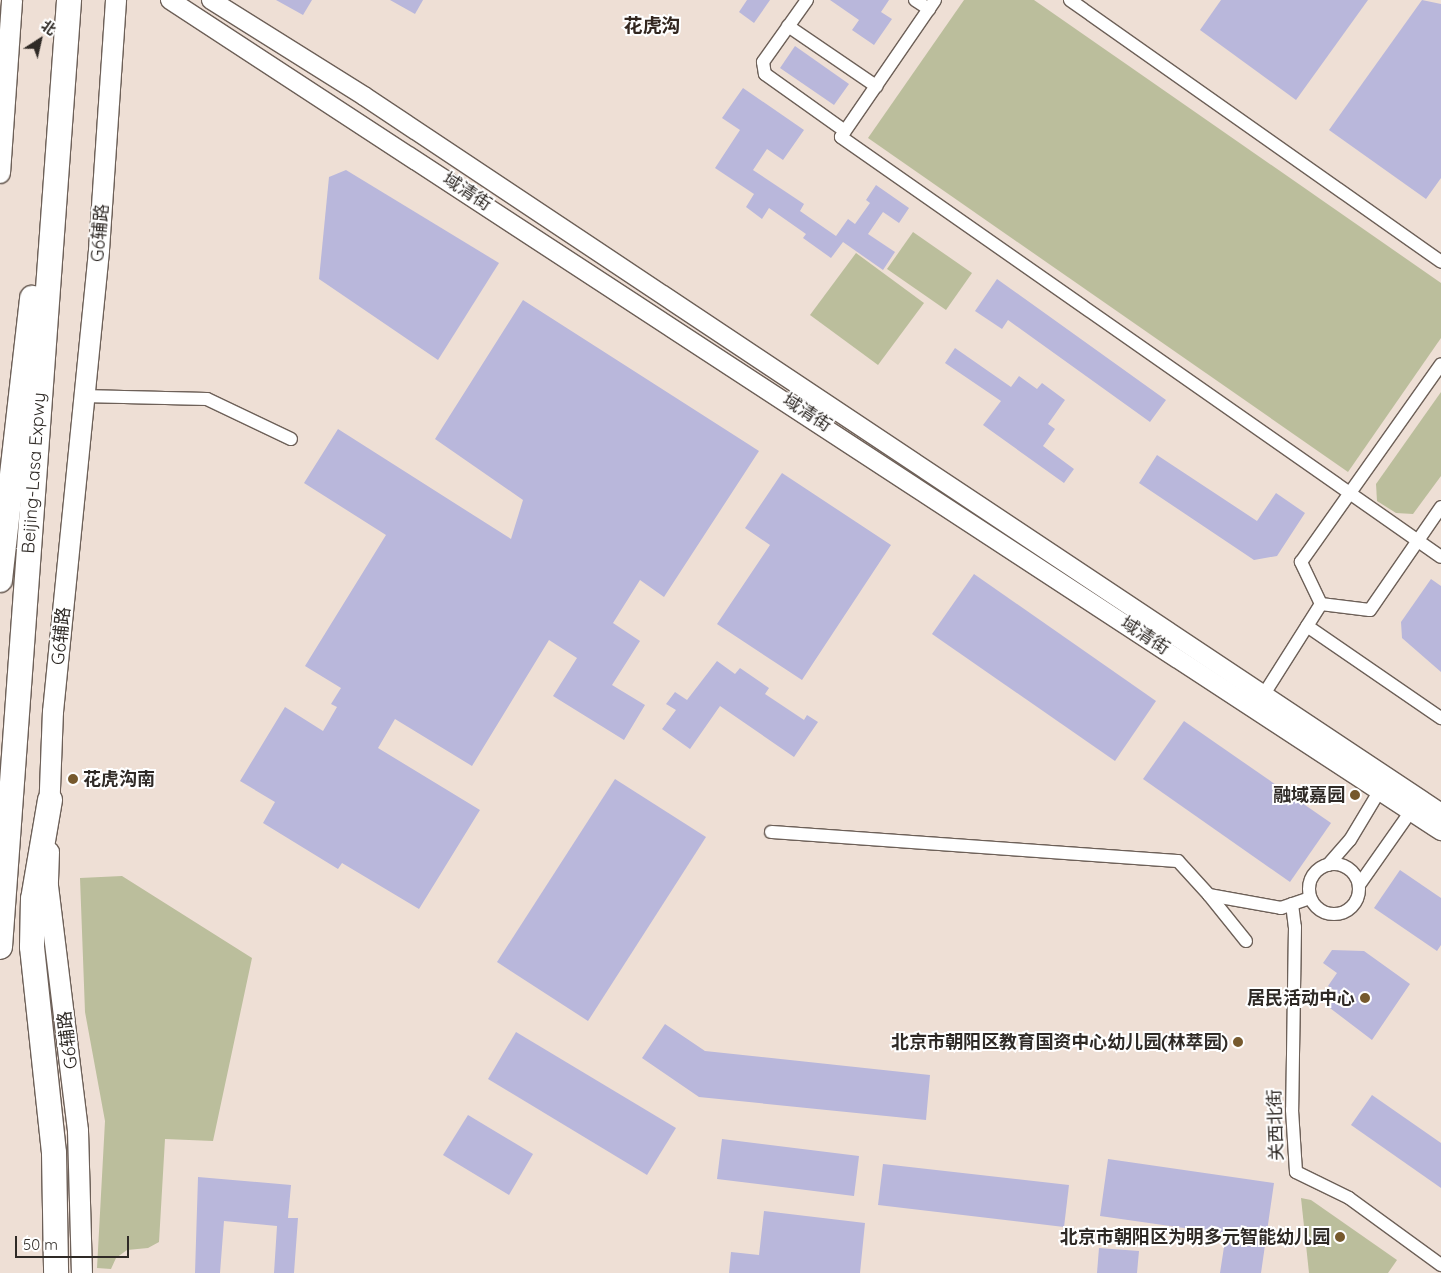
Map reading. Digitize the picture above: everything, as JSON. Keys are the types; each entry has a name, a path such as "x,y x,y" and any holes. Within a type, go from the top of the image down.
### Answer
{"highway":[{"name":"Beijing-Lasa Expwy","path":"0,580 35,267 54,0"},
{"name":"Beijing-Lasa Expwy","path":"0,947 69,0"},
{"path":"50,800 33,899 32,948 54,1153 56,1273"}],"main road":[{"path":"0,173 12,0"},
{"name":"G6辅路","path":"82,1273 78,1131 48,886 50,800 53,712 82,396 99,250 116,0"}],"street":[{"name":"域清街","path":"170,0 708,348 1254,710 1441,831"},
{"name":"域清街","path":"212,0 364,96 1441,813"},
{"path":"807,0 764,62 765,74 845,131"},
{"path":"915,0 932,5 841,137 1441,557"},
{"path":"1070,0 1441,262"},
{"path":"788,26 876,86"},
{"path":"1321,604 1301,562 1441,364"},
{"path":"82,396 207,399 291,439"},
{"path":"1321,604 1370,610 1441,507"},
{"path":"1254,710 1321,604"},
{"path":"1307,626 1441,718"},
{"path":"1310,898 1313,875 1328,865 1350,840 1380,790"},
{"path":"1310,898 1327,914 1344,913 1356,901 1358,885 1412,811"},
{"path":"771,832 1178,861 1209,895 1246,941"},
{"path":"1328,865 1350,870 1358,885"},
{"path":"1209,895 1281,908 1310,898"},
{"name":"关西北街","path":"1292,904 1295,927 1292,1110 1296,1172 1349,1198 1441,1265"}],"green space":[{"path":"964,0 1034,0 1441,283 1441,338 1348,472 868,138"},
{"path":"913,232 972,273 946,310 887,269"},
{"path":"856,253 924,303 878,365 810,315"},
{"path":"1441,392 1441,476 1413,514 1396,513 1377,501 1376,484"},
{"path":"122,876 252,958 213,1141 165,1139 159,1242 148,1248 127,1250 116,1258 111,1269 97,1268 105,1121 85,1012 80,878"},
{"name":"北京市朝阳区为明多元智能幼儿园","path":"1301,1198 1311,1200 1397,1260 1388,1273 1309,1273"}],"building":[{"path":"276,0 312,0 303,15"},
{"path":"390,0 423,0 415,14"},
{"path":"747,0 770,0 754,23 739,12"},
{"path":"830,0 889,0 881,12 892,19 874,45 852,30 859,20"},
{"path":"1221,0 1368,0 1296,100 1200,30"},
{"path":"1422,0 1441,4 1441,178 1426,199 1329,130"},
{"path":"795,46 849,84 834,105 780,68"},
{"path":"743,88 804,130 783,160 767,149 753,170 804,204 800,211 836,236 848,219 855,224 870,203 866,200 876,185 909,208 899,223 883,212 868,234 895,252 883,270 843,242 831,258 803,238 806,234 769,208 762,219 746,207 754,194 715,168 740,130 722,118"},
{"path":"346,170 499,263 438,360 319,279 329,177"},
{"path":"997,279 1166,400 1150,422 1008,320 1002,329 975,311"},
{"path":"523,300 759,451 664,597 640,580 613,623 640,641 612,685 645,705 624,740 553,696 577,658 549,640 472,766 395,719 378,748 480,810 419,909 342,863 338,869 263,823 275,802 240,781 285,707 323,731 337,707 331,704 341,688 305,666 386,535 304,483 338,429 511,539 523,500 435,439"},
{"path":"955,348 1011,387 1019,376 1037,389 1042,383 1065,400 1048,424 1055,429 1043,446 1074,469 1064,483 983,425 1001,401 945,363"},
{"path":"1157,455 1257,521 1276,493 1305,513 1277,556 1254,560 1139,483"},
{"path":"782,473 891,545 802,680 717,624 770,545 745,528"},
{"path":"974,574 1156,701 1115,761 932,634"},
{"path":"1431,579 1441,586 1441,672 1402,638 1401,622"},
{"path":"717,661 735,674 740,668 769,688 765,694 804,720 807,715 818,722 794,757 720,706 690,749 662,729 676,710 666,704 675,692 687,700"},
{"path":"1184,721 1331,823 1290,882 1143,779"},
{"path":"615,779 706,837 588,1021 497,962"},
{"path":"1400,870 1441,898 1441,945 1437,951 1374,908"},
{"name":"居民活动中心","path":"1332,950 1364,951 1410,984 1372,1040 1326,1005 1335,991 1328,986 1337,973 1323,963"},
{"path":"665,1024 705,1051 930,1075 926,1120 699,1097 642,1058"},
{"path":"516,1032 676,1128 647,1175 488,1079"},
{"path":"1372,1095 1441,1143 1441,1188 1351,1125"},
{"path":"468,1115 533,1154 509,1195 443,1155"},
{"path":"722,1139 859,1156 854,1196 717,1179"},
{"path":"1108,1159 1274,1183 1261,1273 1220,1273 1226,1234 1100,1216"},
{"path":"883,1164 1069,1185 1064,1227 878,1205"},
{"path":"198,1177 291,1185 288,1218 298,1218 294,1273 274,1273 277,1226 224,1221 220,1273 195,1273"},
{"path":"764,1211 865,1223 860,1273 729,1273 731,1252 759,1255"},
{"path":"1099,1248 1139,1251 1137,1273 1097,1273"}],"place":[{"name":"花虎沟南","path":"73,779"},
{"name":"融域嘉园","path":"1355,795"},
{"name":"居民活动中心","path":"1365,998"},
{"name":"北京市朝阳区教育国资中心幼儿园(林萃园)","path":"1238,1042"},
{"name":"北京市朝阳区为明多元智能幼儿园","path":"1340,1237"}],"district":[{"name":"花虎沟","path":"652,26"}]}
